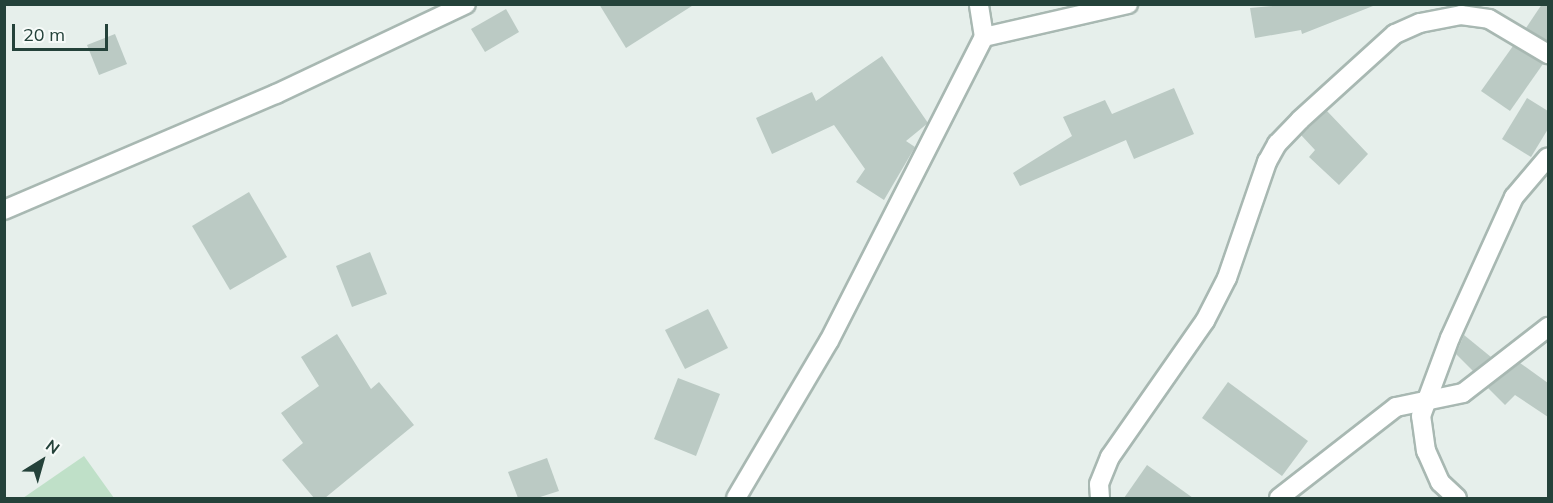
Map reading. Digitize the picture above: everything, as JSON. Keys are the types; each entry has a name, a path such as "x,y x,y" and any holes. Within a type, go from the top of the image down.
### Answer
{"street":[{"path":"4,210 276,94 466,4"},
{"path":"736,498 830,340 984,37 979,4"},
{"path":"984,37 1128,4"},
{"path":"1100,498 1099,484 1110,457 1206,321 1227,278 1267,162 1277,144 1300,120 1395,34 1420,23 1461,15 1489,19 1548,54"},
{"path":"1457,498 1440,482 1426,451 1421,416 1514,197 1548,157"},
{"path":"1279,498 1396,406 1427,398 1463,393 1548,327"}],"green space":[{"path":"84,456 114,498 23,498"}],"building":[{"path":"599,4 695,4 626,48"},
{"path":"1295,4 1373,4 1373,6 1302,34 1301,30 1255,38 1250,8"},
{"path":"1542,4 1548,4 1548,41 1526,28"},
{"path":"506,9 519,32 485,52 471,29"},
{"path":"115,34 127,64 99,75 87,45"},
{"path":"1513,46 1543,64 1510,111 1481,91"},
{"path":"882,56 928,123 906,141 915,147 884,200 856,182 865,169 834,125 772,154 756,118 812,92 816,101"},
{"path":"1174,88 1194,134 1134,159 1126,140 1020,186 1013,173 1072,136 1063,117 1105,100 1112,114"},
{"path":"1527,98 1548,111 1548,129 1531,157 1502,139"},
{"path":"1327,111 1368,154 1339,185 1309,157 1315,150 1301,135"},
{"path":"249,192 287,257 230,290 192,226"},
{"path":"370,252 387,294 352,307 336,266"},
{"path":"708,309 728,348 685,369 665,330"},
{"path":"337,334 371,389 379,382 414,425 325,498 314,498 282,460 303,443 281,413 319,386 301,357"},
{"path":"1464,335 1491,357 1473,371 1456,354"},
{"path":"1520,363 1548,383 1548,417 1515,395 1505,405 1488,388"},
{"path":"678,378 720,394 696,456 654,439"},
{"path":"1228,382 1308,441 1282,476 1202,418"},
{"path":"547,458 559,491 537,498 518,498 508,472"},
{"path":"1147,465 1193,498 1124,498"}]}
